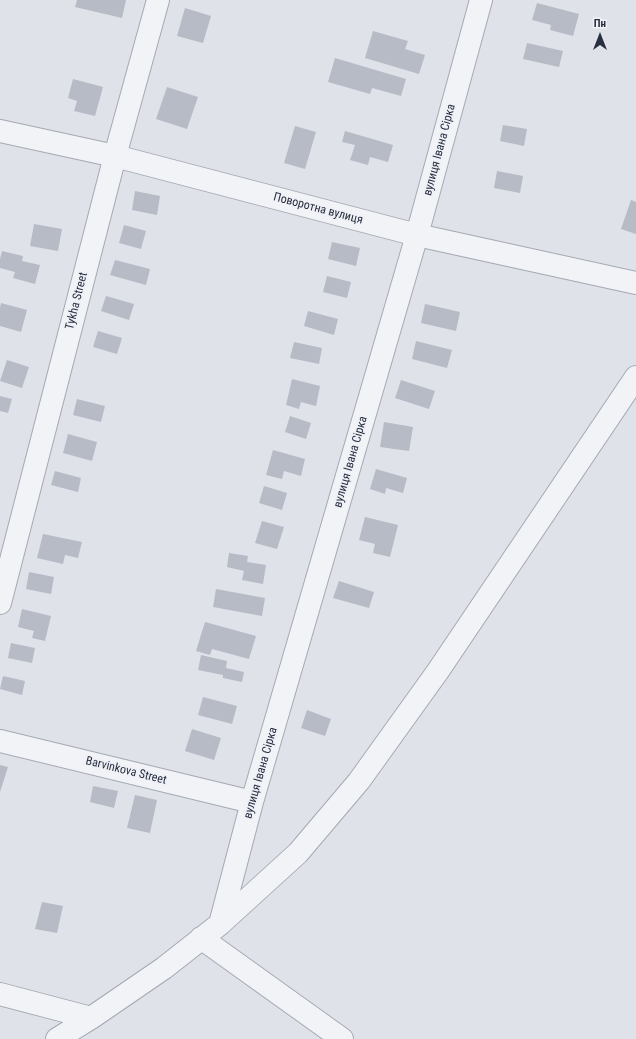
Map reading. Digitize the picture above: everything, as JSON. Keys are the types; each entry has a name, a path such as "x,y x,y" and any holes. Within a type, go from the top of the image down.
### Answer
{"street":[{"name":"Tykha Street","path":"0,603 115,156 158,0"},
{"name":"вулиця Івана Сірка","path":"220,924 252,802 417,235 481,0"},
{"name":"Поворотна вулиця","path":"0,131 115,156 417,235 636,284"},
{"path":"57,1039 91,1018 164,968 220,924 298,853 359,781 438,671 636,377"},
{"name":"Barvinkova Street","path":"0,741 252,802"},
{"path":"201,938 342,1039"},
{"path":"0,994 91,1018"}],"building":[{"path":"77,0 126,0 122,18 75,7"},
{"path":"537,3 579,14 573,36 550,30 551,25 532,20"},
{"path":"185,8 211,16 203,43 177,36"},
{"path":"373,31 408,41 405,49 425,55 419,74 365,58"},
{"path":"527,43 563,51 559,67 523,59"},
{"path":"335,58 406,79 401,96 372,88 370,94 328,82"},
{"path":"73,79 103,87 95,116 74,111 77,101 68,98"},
{"path":"167,87 198,97 187,129 156,119"},
{"path":"503,125 527,129 524,146 500,141"},
{"path":"295,126 316,132 305,169 284,163"},
{"path":"345,131 393,145 388,162 370,157 368,165 350,160 355,145 342,142"},
{"path":"497,171 523,176 520,193 494,188"},
{"path":"135,191 160,196 157,215 132,210"},
{"path":"631,200 636,202 636,234 621,229"},
{"path":"34,224 62,229 58,251 30,246"},
{"path":"124,225 146,231 141,249 119,243"},
{"path":"332,242 360,248 356,266 328,259"},
{"path":"2,251 23,256 22,261 40,265 35,284 13,278 15,272 0,268"},
{"path":"115,260 150,269 146,285 110,275"},
{"path":"327,276 351,282 347,298 323,292"},
{"path":"106,296 134,304 129,320 101,311"},
{"path":"1,303 27,310 21,332 0,326"},
{"path":"425,304 460,312 456,331 421,323"},
{"path":"308,311 338,319 334,335 304,326"},
{"path":"98,331 122,338 117,354 93,347"},
{"path":"416,341 452,350 447,368 412,359"},
{"path":"294,342 322,348 319,364 290,358"},
{"path":"7,360 29,367 22,388 0,381"},
{"path":"292,379 320,386 316,406 301,402 299,409 286,405"},
{"path":"401,380 435,391 429,409 395,398"},
{"path":"0,396 12,399 8,413 0,411"},
{"path":"77,399 105,406 101,422 73,415"},
{"path":"290,416 311,423 306,439 285,432"},
{"path":"384,422 413,427 409,451 380,447"},
{"path":"68,434 97,442 92,461 63,453"},
{"path":"273,450 305,459 301,476 284,471 282,479 266,475"},
{"path":"376,469 407,478 403,493 386,488 385,494 370,489"},
{"path":"55,471 81,478 78,492 51,485"},
{"path":"264,486 287,493 282,510 259,503"},
{"path":"365,517 398,525 390,557 373,553 375,544 359,540"},
{"path":"262,521 284,527 277,549 255,543"},
{"path":"43,534 82,542 78,558 65,555 63,564 37,558"},
{"path":"229,553 248,556 247,562 266,565 263,584 242,580 244,571 227,567"},
{"path":"29,572 54,577 51,594 26,589"},
{"path":"339,581 374,592 369,608 333,598"},
{"path":"216,589 265,598 262,616 213,607"},
{"path":"22,609 51,616 45,641 32,638 34,631 18,627"},
{"path":"205,622 256,636 249,659 212,649 210,655 196,651"},
{"path":"11,643 35,648 32,663 8,658"},
{"path":"201,655 227,661 226,668 244,672 242,682 223,678 223,675 198,670"},
{"path":"3,676 25,681 22,695 0,689"},
{"path":"203,697 237,706 232,724 198,715"},
{"path":"307,710 331,719 325,736 301,728"},
{"path":"192,729 221,738 214,760 185,751"},
{"path":"0,765 8,767 0,792"},
{"path":"93,786 118,791 114,808 90,802"},
{"path":"135,795 157,800 150,833 127,828"},
{"path":"42,902 63,906 57,933 35,929"}]}
